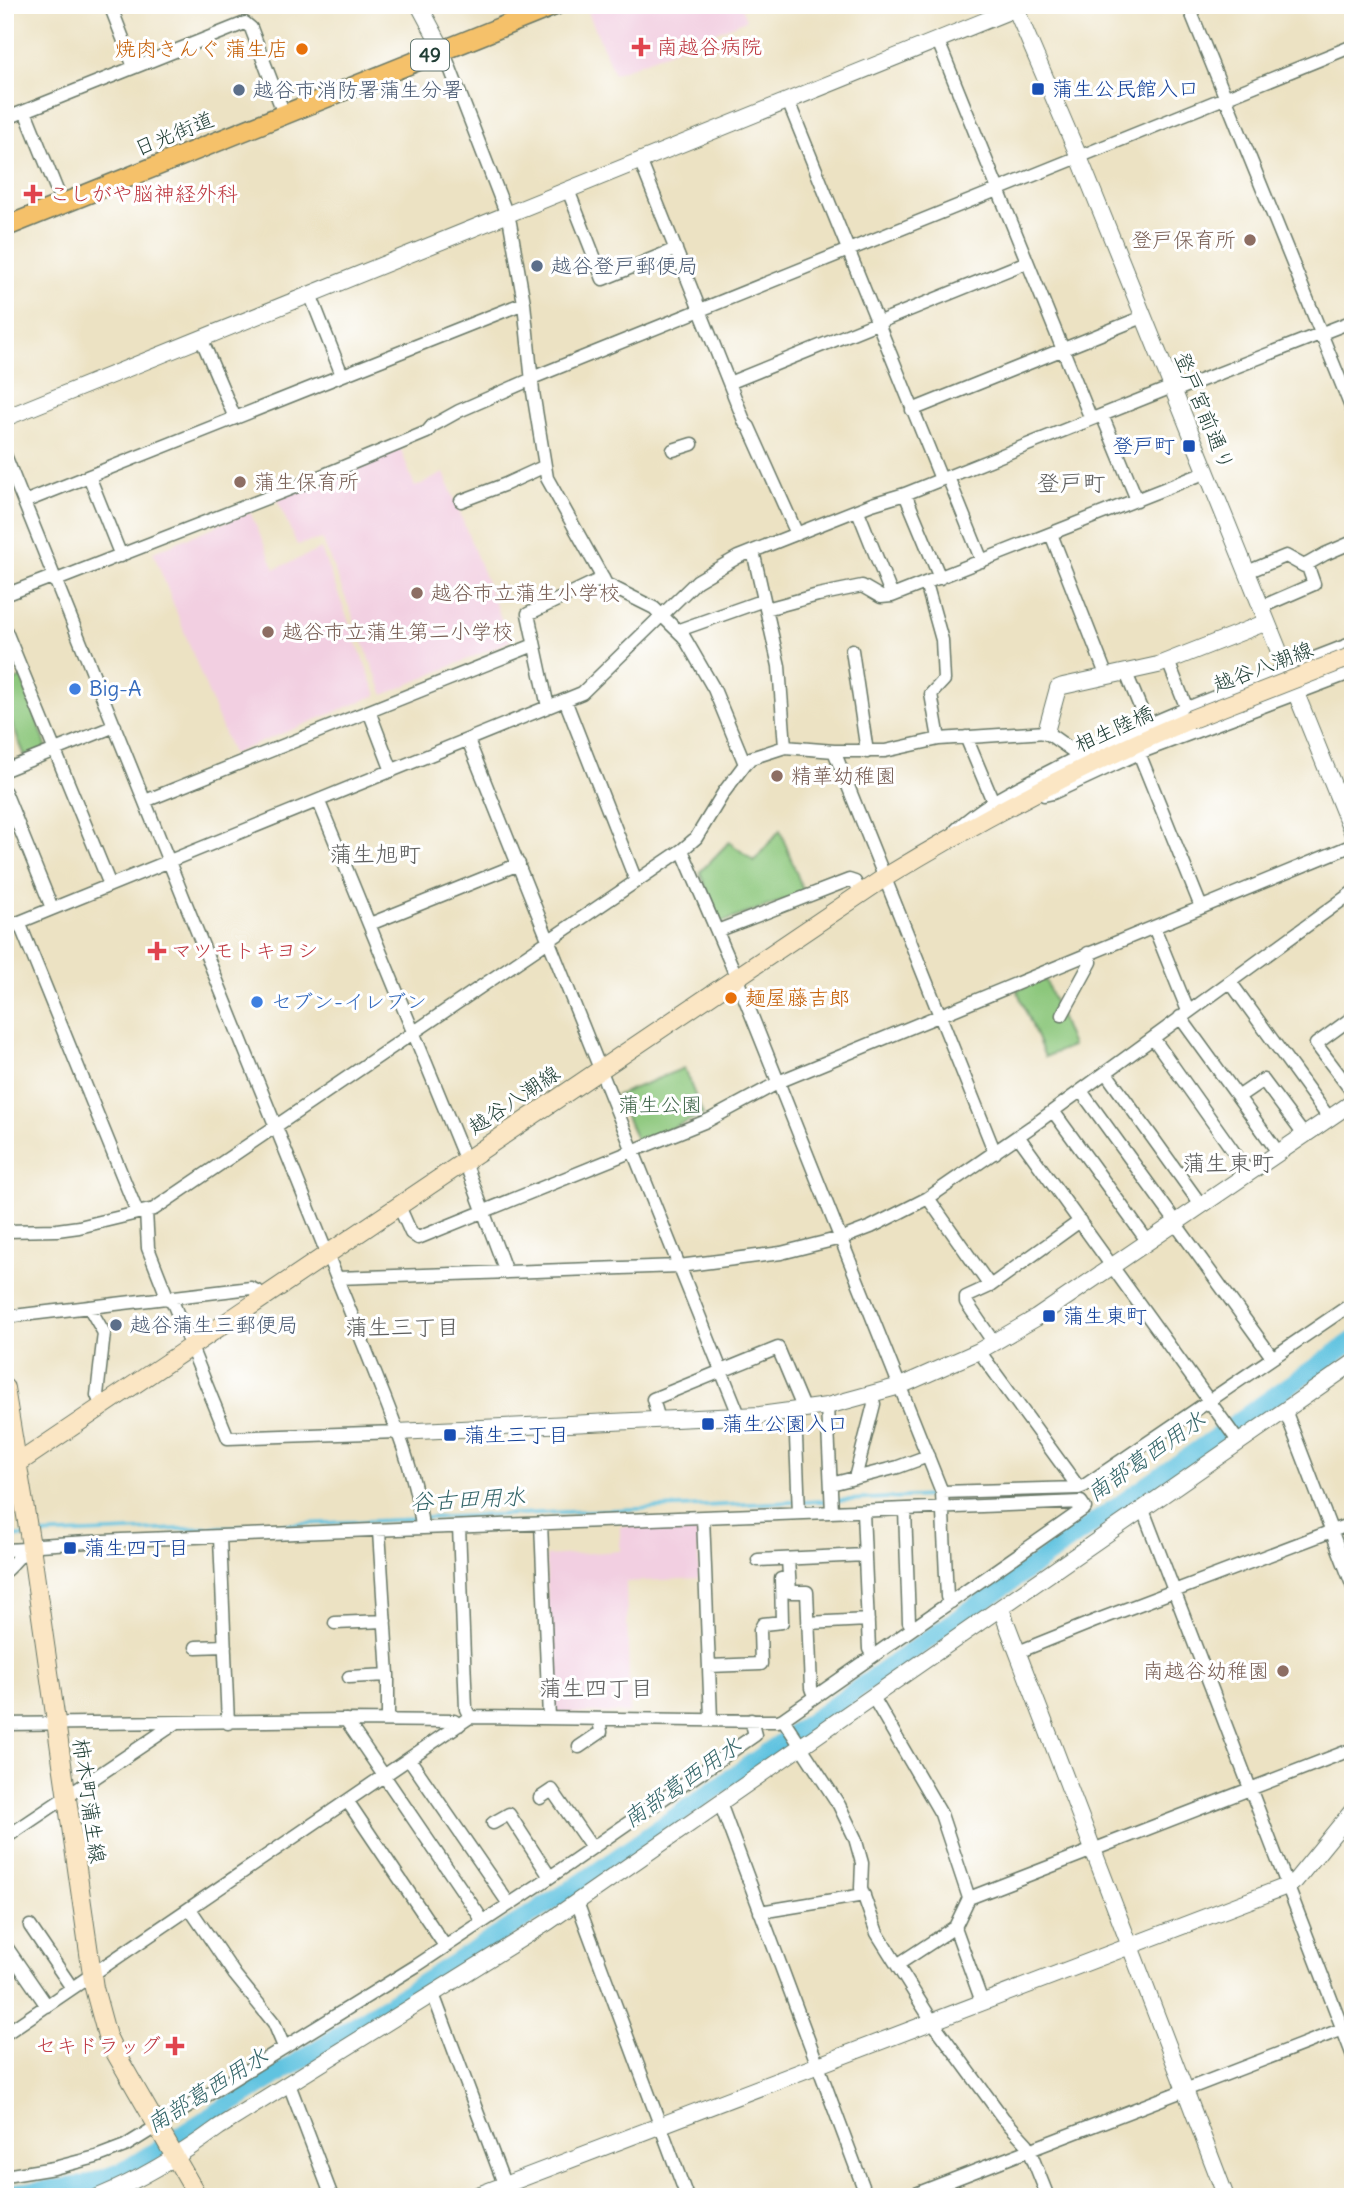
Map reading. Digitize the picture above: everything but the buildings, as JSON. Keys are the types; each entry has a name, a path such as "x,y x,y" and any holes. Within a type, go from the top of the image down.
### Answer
{"main road":[{"name":"日光街道","path":"5,227 556,5"},
{"name":"越谷八潮線","path":"1188,715 1353,656"},
{"name":"相生陸橋","path":"1057,780 1188,715"},
{"name":"越谷八潮線","path":"11,1459 103,1407 884,878 995,808 1057,780"},
{"name":"柿木町蒲生線","path":"5,1388 11,1459 56,1724 92,1976 107,2036 198,2197"}],"street":[{"path":"5,7 10,5"},
{"path":"110,5 134,67"},
{"path":"419,5 443,50 508,215 524,303 543,467 547,478 606,584 663,614 679,630 714,689 745,764"},
{"path":"1188,5 1353,412"},
{"path":"5,418 1018,6"},
{"name":"登戸宮前通り","path":"1018,6 1353,834"},
{"path":"5,119 245,23 251,28 284,114"},
{"path":"937,41 1062,349 1137,500"},
{"path":"5,595 121,556 427,432 432,426 458,411 532,378 1353,46"},
{"path":"788,101 912,410 982,561"},
{"path":"25,111 62,203"},
{"path":"640,160 745,423 797,534"},
{"path":"568,190 603,279 676,250"},
{"path":"729,383 1027,262"},
{"path":"310,295 342,375"},
{"path":"24,502 524,303"},
{"path":"912,410 1143,317"},
{"path":"5,928 582,693 697,581 753,551 872,504 905,494 1096,417 1353,321"},
{"path":"201,338 235,418"},
{"path":"673,450 692,444"},
{"path":"5,455 328,1254 397,1432 421,1513 422,1528"},
{"path":"461,501 543,467"},
{"path":"679,630 765,605 862,586 881,597 892,596 1207,472"},
{"path":"89,476 121,556"},
{"path":"905,494 940,578"},
{"path":"858,511 892,596"},
{"path":"1051,534 1107,677"},
{"path":"1247,572 1286,556 1304,566 1353,542"},
{"path":"753,551 779,666 785,747"},
{"path":"1046,732 1058,688 1168,662 1264,614 1314,584 1307,564"},
{"path":"548,707 528,614 603,578"},
{"path":"926,583 942,640 944,680 931,694 939,739"},
{"path":"5,629 110,886"},
{"path":"966,737 995,808 1080,756 1148,726 1188,715 1287,669 1353,643"},
{"path":"145,801 534,645"},
{"path":"852,650 867,752"},
{"path":"1168,662 1188,715"},
{"path":"1030,794 1039,796 1053,793 1139,753 1353,672"},
{"path":"1126,673 1148,726"},
{"path":"565,700 636,881"},
{"path":"369,711 392,771"},
{"path":"5,770 115,726"},
{"path":"5,1231 57,1230 158,1206 682,850 696,838 724,792 751,758 785,747 888,751 939,739 1046,732 1080,756"},
{"path":"468,740 739,1415"},
{"path":"834,751 995,1153"},
{"path":"1139,753 1201,907"},
{"path":"5,792 52,908"},
{"path":"319,802 465,1161 506,1272"},
{"path":"399,1206 411,1233 418,1238 709,1120 776,1082 1353,845"},
{"path":"682,850 942,1492 947,1597 951,1602"},
{"path":"370,924 519,863"},
{"path":"717,931 849,880 855,882 861,893"},
{"path":"337,1278 679,1266 761,1257 840,1239 871,1227 928,1198 995,1153 1353,892"},
{"path":"19,922 141,1211 148,1248 228,1438 659,1420 799,1411 900,1386 986,1347 1036,1318 1353,1102"},
{"path":"1154,927 1184,1014 1278,1152"},
{"path":"1062,1016 1091,961 1088,954"},
{"path":"1231,983 1329,1118"},
{"path":"1353,1017 1316,1044 1353,1093"},
{"path":"1153,1038 1248,1172"},
{"path":"1106,1073 1201,1205"},
{"path":"1238,1097 1263,1080 1304,1135"},
{"path":"1081,1091 1272,1357"},
{"path":"1053,1111 1148,1242"},
{"path":"1018,1136 1236,1439"},
{"path":"928,1198 990,1286"},
{"path":"1079,1488 986,1347 966,1303 966,1297 990,1286 1080,1221"},
{"path":"5,1317 251,1288 263,1298"},
{"path":"942,1492 1079,1488 1353,1303"},
{"path":"89,1307 104,1334 97,1395 103,1407"},
{"path":"659,1420 653,1399 778,1348 799,1411 799,1513"},
{"path":"97,2197 131,2183 174,2157 577,1902 801,1744 873,1698 1199,1471 1236,1439 1285,1410 1353,1363"},
{"path":"855,1478 874,1404 871,1394"},
{"path":"827,1406 832,1512"},
{"path":"1285,1410 1353,1587"},
{"path":"831,1484 928,1457"},
{"path":"5,1550 121,1540 541,1523 1081,1502 1085,1508 814,1696 784,1721 549,1718 5,1724"},
{"path":"905,1510 909,1622 913,1628"},
{"path":"1143,1510 1287,1886 1348,2027 1353,2056"},
{"path":"863,1511 869,1649 873,1656"},
{"path":"703,1517 711,1719"},
{"path":"541,1523 549,1718"},
{"path":"1018,1652 1353,1523"},
{"path":"5,2034 464,1721 466,1709 459,1527"},
{"path":"379,1531 388,1675 388,1720"},
{"path":"220,1538 228,1723"},
{"path":"5,1571 28,1548"},
{"path":"758,1560 865,1555"},
{"path":"788,1559 790,1592 807,1592 811,1688 814,1696"},
{"path":"709,1666 761,1664 760,1630 763,1624 782,1622 781,1578 789,1577"},
{"path":"1001,1609 1226,2197"},
{"path":"808,1623 868,1620"},
{"path":"335,1623 385,1621"},
{"path":"197,1647 225,1646"},
{"path":"349,1676 388,1675"},
{"path":"873,1698 941,1814 969,1898"},
{"path":"579,1746 601,1732 599,1719"},
{"path":"346,1720 483,1922"},
{"path":"5,2176 54,2168 96,2157 125,2146 157,2128 445,1947 550,1877 755,1735 751,1720"},
{"path":"784,1721 839,1805 855,1838 862,1863 861,1888 877,1933 932,2021 1030,2151 1048,2197"},
{"path":"5,1838 176,1723"},
{"path":"897,1965 955,1927 969,1898 1353,1749"},
{"path":"410,1760 509,1904"},
{"path":"540,1798 552,1790 592,1848"},
{"path":"348,1802 445,1947"},
{"path":"720,1803 867,2197"},
{"path":"473,2197 507,2191 660,2126 1287,1886 1295,1881 1353,1810"},
{"path":"493,1824 509,1814 550,1877"},
{"path":"760,1912 864,1895"},
{"path":"577,1902 687,2197"},
{"path":"190,1909 235,1975 274,2023 284,2047"},
{"path":"30,1926 72,1988"},
{"path":"955,1927 982,2003"},
{"path":"5,1945 47,2006"},
{"path":"433,1994 507,2191"},
{"path":"908,2197 1348,2027"},
{"path":"289,2084 332,2197"}],"shaded area":[{"name":"南越谷病院","path":"741,5 746,20 614,74 586,7"},
{"name":"越谷市立蒲生小学校","path":"400,447 415,487 444,473 510,641 384,695 322,539 297,545 277,499"},
{"name":"越谷市立蒲生第二小学校","path":"250,512 275,569 321,549 377,695 232,754 153,552"},
{"path":"697,1523 699,1578 626,1582 630,1713 556,1713 551,1707 546,1556 620,1551 620,1526"}],"green space":[{"path":"22,677 47,748 25,756 5,707 5,684"},
{"path":"780,830 804,893 720,923 700,872 729,842 754,861"},
{"path":"1045,979 1072,1046 1045,1057 1017,990"},
{"name":"蒲生公園","path":"684,1068 703,1115 637,1142 617,1095"}],"waterway":[{"name":"南部葛西用水","path":"5,2195 86,2185 124,2171 583,1882 1353,1341"},
{"name":"谷古田用水","path":"802,1502 933,1496"},
{"name":"谷古田用水","path":"424,1518 794,1502"},
{"name":"谷古田用水","path":"36,1535 417,1519"},
{"name":"谷古田用水","path":"5,1537 25,1536"}],"place":[{"name":"南越谷病院","path":"641,47"},
{"name":"焼肉きんぐ 蒲生店","path":"302,49"},
{"name":"蒲生公民館入口","path":"1038,89"},
{"name":"越谷市消防署蒲生分署","path":"239,90"},
{"name":"こしがや脳神経外科","path":"33,194"},
{"name":"登戸保育所","path":"1250,240"},
{"name":"越谷登戸郵便局","path":"537,266"},
{"name":"登戸町","path":"1189,446"},
{"name":"蒲生保育所","path":"240,482"},
{"name":"越谷市立蒲生小学校","path":"417,593"},
{"name":"越谷市立蒲生第二小学校","path":"268,632"},
{"name":"Big-A","path":"75,689"},
{"name":"精華幼稚園","path":"777,776"},
{"name":"マツモトキヨシ","path":"157,951"},
{"name":"麺屋藤吉郎","path":"731,998"},
{"name":"セブン-イレブン","path":"257,1002"},
{"name":"蒲生東町","path":"1049,1316"},
{"name":"越谷蒲生三郵便局","path":"116,1325"},
{"name":"蒲生公園入口","path":"708,1424"},
{"name":"蒲生三丁目","path":"450,1435"},
{"name":"蒲生四丁目","path":"70,1548"},
{"name":"南越谷幼稚園","path":"1283,1671"},
{"name":"セキドラッグ","path":"175,2046"}],"district":[{"name":"登戸町","path":"1071,483"},
{"name":"蒲生旭町","path":"375,854"},
{"name":"蒲生東町","path":"1228,1163"},
{"name":"蒲生三丁目","path":"402,1327"},
{"name":"蒲生四丁目","path":"596,1688"}]}
